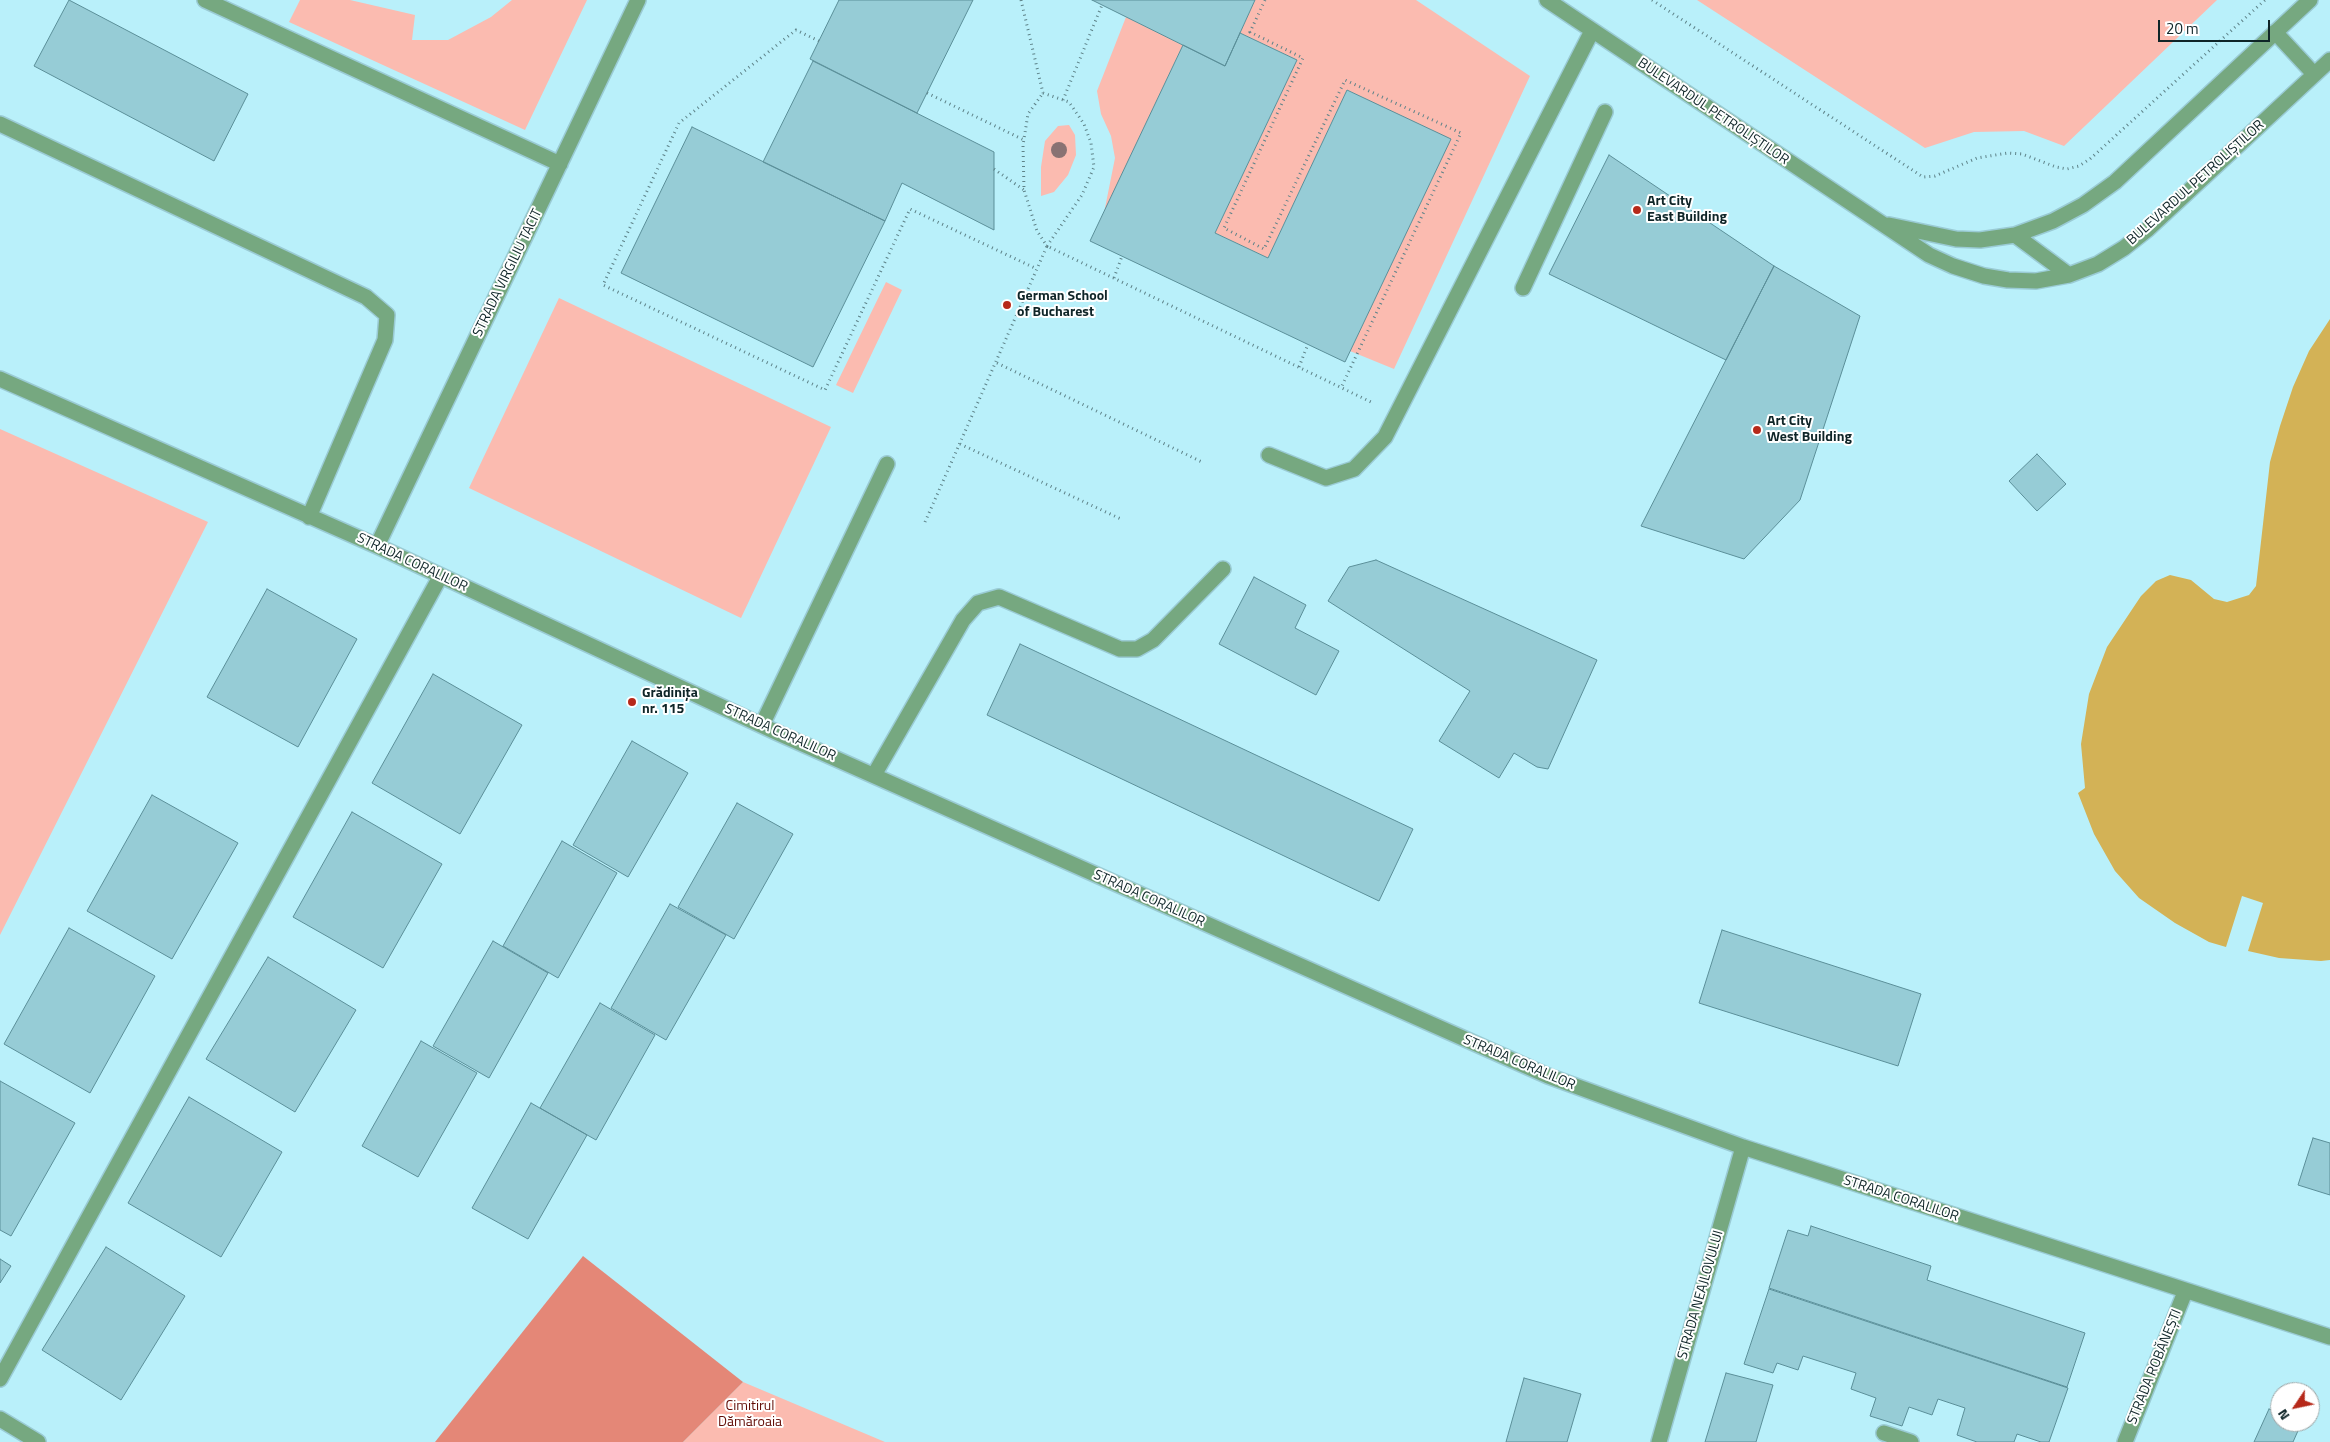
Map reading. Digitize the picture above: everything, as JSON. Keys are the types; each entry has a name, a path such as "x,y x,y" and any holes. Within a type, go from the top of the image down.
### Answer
{"street":[{"path":"205,0 560,164"},
{"name":"STRADA VIRGILIU TACIT","path":"377,546 638,0"},
{"name":"BULEVARDUL PETROLIȘTILOR","path":"1547,0 1929,255 1953,266 1984,276 2008,280 2036,281 2069,275 2098,264 2124,248 2148,229 2330,60"},
{"name":"BULEVARDUL PETROLIȘTILOR","path":"1880,223 1956,239 1980,240 2015,235 2052,221 2083,205 2115,182 2310,0"},
{"path":"1269,455 1326,478 1354,469 1385,437 1592,31"},
{"path":"2275,32 2314,74"},
{"path":"1523,288 1606,112"},
{"path":"0,124 366,297 387,315 385,340 309,517"},
{"path":"2015,235 2069,275"},
{"name":"STRADA CORALILOR","path":"0,379 377,546 440,577 762,725 1548,1076 1743,1147 2330,1338"},
{"path":"762,725 887,464"},
{"path":"874,775 963,620 978,603 999,597 1120,649 1137,649 1153,640 1223,569"},
{"path":"0,1379 440,577"},
{"name":"STRADA NEAJLOVULUI","path":"1659,1442 1743,1147"},
{"name":"STRADA ROBĂNEȘTI","path":"2125,1442 2185,1292"},
{"path":"0,1419 38,1442"},
{"path":"1884,1433 1911,1442"}],"path":[{"path":"1021,0 1043,93 1028,114 1024,140 1024,190 1036,231 1047,246 1376,404"},
{"path":"1265,0 1250,32 1303,58 1224,228 1264,248 1345,80 1461,133 1341,388"},
{"path":"1652,0 1923,176 1935,176 1977,158 2008,153 2022,154 2056,167 2079,166 2090,159 2266,0"},
{"path":"1063,100 1102,5"},
{"path":"819,41 796,30 679,122 602,285 825,390 910,209 1037,269"},
{"path":"927,93 1024,140"},
{"path":"925,522 997,363 1047,246 1082,195 1094,167 1091,143 1084,124 1069,102 1043,93"},
{"path":"994,169 1024,190"},
{"path":"1114,278 1122,256"},
{"path":"1299,367 1308,344"},
{"path":"997,363 1202,462"},
{"path":"960,444 1123,520"}],"green space":[{"path":"300,0 350,0 415,15 412,40 448,40 491,17 512,0 587,0 525,130 289,22"},
{"path":"1255,0 1416,0 1530,76 1394,369 1350,351 1450,140 1347,90 1268,258 1215,233 1297,60 1240,33"},
{"path":"1697,0 2217,0 2064,146 2024,131 1974,132 1925,148"},
{"path":"1126,17 1183,45 1104,213 1115,158 1111,136 1101,114 1097,91"},
{"path":"1069,125 1075,135 1076,155 1068,175 1054,192 1041,196 1041,167 1045,141 1058,126"},
{"path":"886,282 902,290 853,393 836,385"},
{"path":"559,298 831,427 741,618 469,488"},
{"path":"0,429 208,522 0,935"},
{"name":"Cimitirul Dămăroaia","path":"743,1382 885,1442 683,1442"}],"shaded area":[{"path":"2330,319 2330,960 2321,961 2279,958 2248,951 2263,903 2242,896 2226,947 2209,942 2175,923 2139,898 2115,871 2094,834 2078,793 2085,788 2081,744 2089,694 2107,647 2141,596 2156,581 2170,575 2191,580 2214,599 2227,602 2249,595 2256,586 2270,462 2293,387 2309,351"},
{"path":"583,1256 743,1382 683,1442 435,1442"}],"building":[{"path":"69,0 248,94 214,161 34,66"},
{"path":"839,0 973,0 917,113 810,59"},
{"path":"1092,0 1255,0 1225,66"},
{"path":"1240,33 1297,60 1215,233 1268,258 1347,90 1451,139 1345,362 1090,241 1183,45 1225,66"},
{"path":"813,61 994,152 994,230 902,183 885,221 763,162"},
{"path":"692,127 885,221 813,367 621,273"},
{"name":"Art City East Building","path":"1609,155 1774,266 1726,360 1549,274"},
{"name":"Art City West Building","path":"1774,266 1860,316 1800,500 1744,559 1641,526"},
{"path":"2037,454 2066,484 2037,511 2009,481"},
{"path":"1376,560 1597,660 1548,769 1537,767 1514,753 1499,778 1439,741 1470,691 1328,601 1349,567"},
{"path":"1254,577 1306,605 1295,628 1339,651 1316,695 1219,644"},
{"path":"267,589 357,639 298,747 207,697"},
{"path":"1020,644 1413,829 1379,901 987,715"},
{"path":"433,674 522,725 460,834 372,783"},
{"path":"632,741 688,773 628,877 573,845"},
{"path":"152,795 238,843 172,959 87,911"},
{"path":"737,803 793,834 734,939 678,907"},
{"path":"352,812 442,864 383,968 293,917"},
{"path":"562,841 617,873 558,978 503,946"},
{"path":"670,904 726,935 666,1040 611,1008"},
{"path":"69,928 155,976 90,1093 4,1044"},
{"path":"1722,930 1921,994 1898,1066 1699,1003"},
{"path":"493,941 548,973 489,1078 433,1046"},
{"path":"268,957 356,1010 295,1112 206,1059"},
{"path":"600,1003 655,1035 596,1140 540,1108"},
{"path":"421,1041 477,1073 418,1177 362,1146"},
{"path":"0,1081 75,1123 11,1236 0,1230"},
{"path":"189,1097 282,1152 221,1257 128,1203"},
{"path":"531,1103 587,1135 528,1239 472,1208"},
{"path":"2313,1138 2330,1143 2330,1195 2298,1185"},
{"path":"1811,1226 1931,1266 1927,1280 2085,1333 2067,1387 1769,1288 1788,1230 1808,1236"},
{"path":"106,1247 185,1296 121,1400 42,1350"},
{"path":"0,1259 11,1266 0,1283"},
{"path":"1769,1289 2068,1388 2049,1442 2041,1442 2017,1434 2014,1442 1977,1442 1957,1435 1965,1408 1938,1399 1932,1415 1909,1407 1902,1426 1870,1416 1876,1398 1851,1389 1856,1373 1803,1356 1798,1370 1777,1363 1773,1373 1744,1364"},
{"path":"1726,1373 1773,1385 1756,1442 1705,1442"},
{"path":"1524,1378 1581,1394 1567,1442 1506,1442"},
{"path":"2269,1409 2270,1432 2297,1432 2293,1442 2254,1442"}],"place":[{"name":"Art City East Building","path":"1637,210"},
{"name":"German School of Bucharest","path":"1007,305"},
{"name":"Art City West Building","path":"1757,430"},
{"name":"Grădinița nr. 115","path":"632,702"}]}
